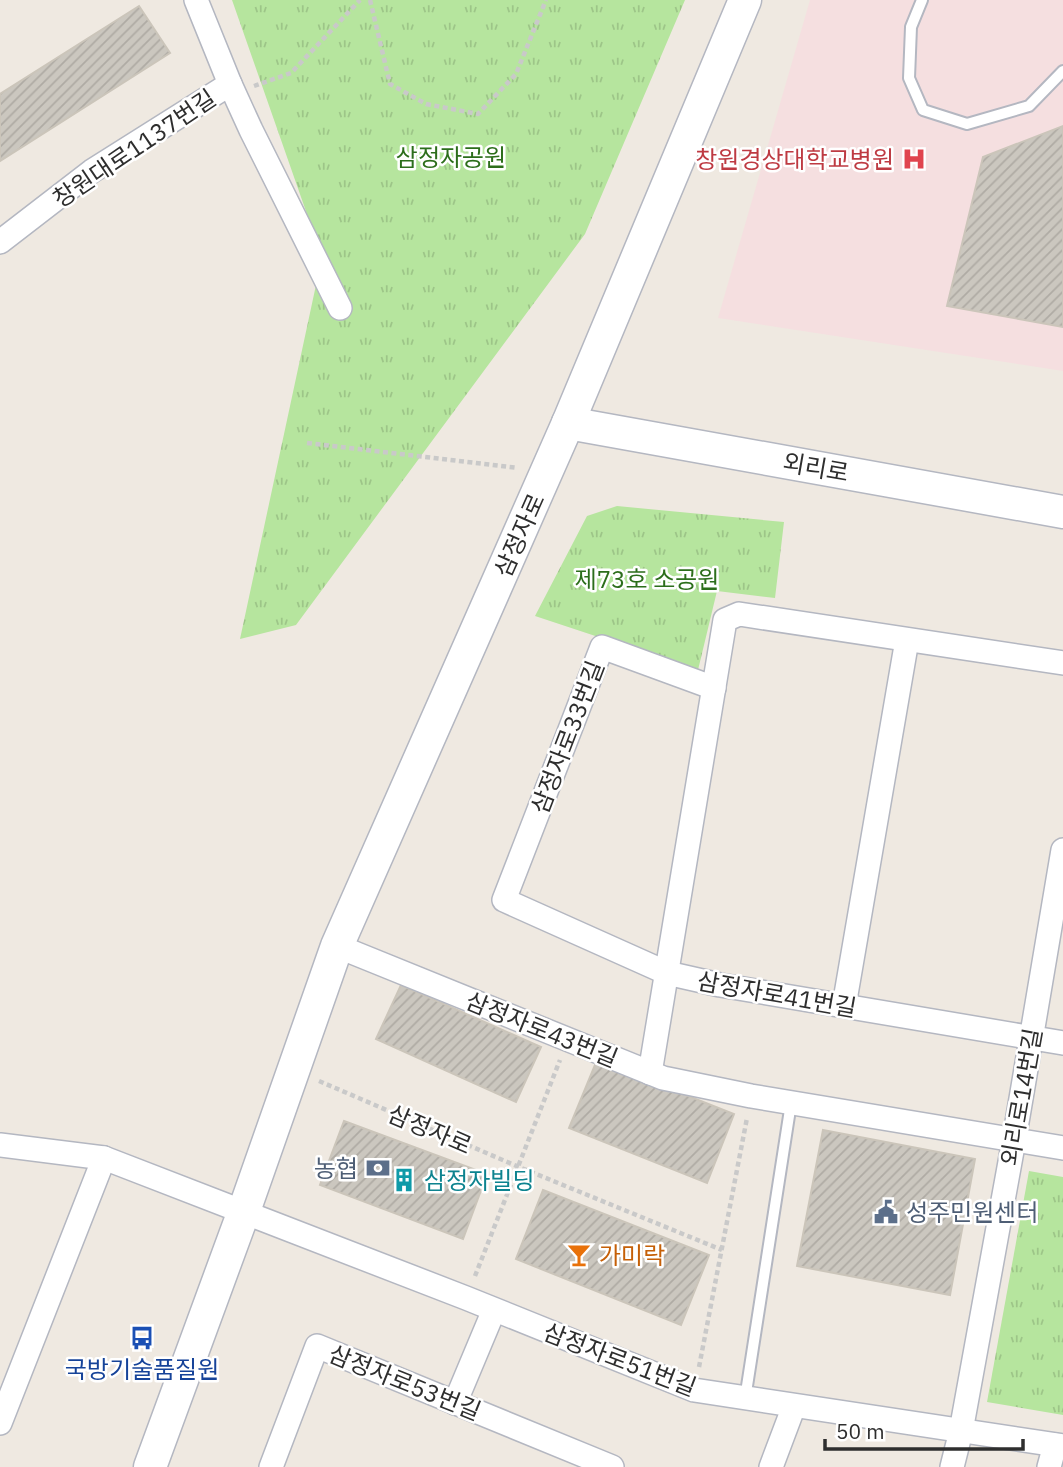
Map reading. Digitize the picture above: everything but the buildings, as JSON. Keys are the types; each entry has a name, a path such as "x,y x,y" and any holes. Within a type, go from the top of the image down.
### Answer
{"street":[{"name":"창원대로1137번길","path":"0,242 92,171 232,89 196,0"},
{"name":"삼정자로","path":"150,1467 244,1212 337,946 568,423 745,0"},
{"path":"232,89 340,308"},
{"name":"외리로","path":"568,423 1063,512"},
{"path":"650,1073 725,620 739,614 1063,663"},
{"path":"844,1006 907,639"},
{"name":"삼정자로33번길","path":"503,900 602,647 714,688"},
{"name":"외리로14번길","path":"952,1467 961,1431 1014,1140 1063,850"},
{"name":"삼정자로41번길","path":"503,900 667,973 720,985 1063,1043"},
{"name":"삼정자로43번길","path":"337,946 663,1078 751,1096 1063,1149"},
{"name":"삼정자로51번길","path":"0,1144 104,1158 466,1298 694,1390 961,1431 1056,1453"},
{"path":"0,1423 104,1158"},
{"path":"455,1403 494,1310"},
{"name":"삼정자로53번길","path":"271,1467 317,1346 611,1467"},
{"path":"771,1467 794,1406"}],"lane":[{"path":"922,0 911,27 909,78 923,110 967,124 1029,106 1063,71"},
{"path":"746,1399 791,1103"}],"path":[{"path":"232,89 291,73 360,0"},
{"path":"370,0 390,84 426,104 478,114 516,74 546,0"},
{"path":"307,443 547,471"},
{"path":"466,1298 568,1040"},
{"name":"삼정자로","path":"294,1070 519,1167 722,1250"},
{"path":"694,1390 751,1096"}],"shaded area":[{"name":"창원경상대학교병원","path":"810,0 1063,0 1063,371 718,318"}],"green space":[{"name":"삼정자공원","path":"232,0 685,0 585,234 296,625 240,639 322,257"},
{"name":"제73호 소공원","path":"617,506 784,522 775,598 717,591 698,670 535,616 587,516"},
{"path":"1029,1171 1063,1177 1063,1415 987,1402"}],"place":[{"name":"창원경상대학교병원","path":"914,159"},
{"name":"농협","path":"378,1168"},
{"name":"삼정자빌딩","path":"404,1180"},
{"name":"성주민원센터","path":"886,1212"},
{"name":"가미락","path":"579,1255"},
{"name":"국방기술품질원","path":"142,1338"}]}
